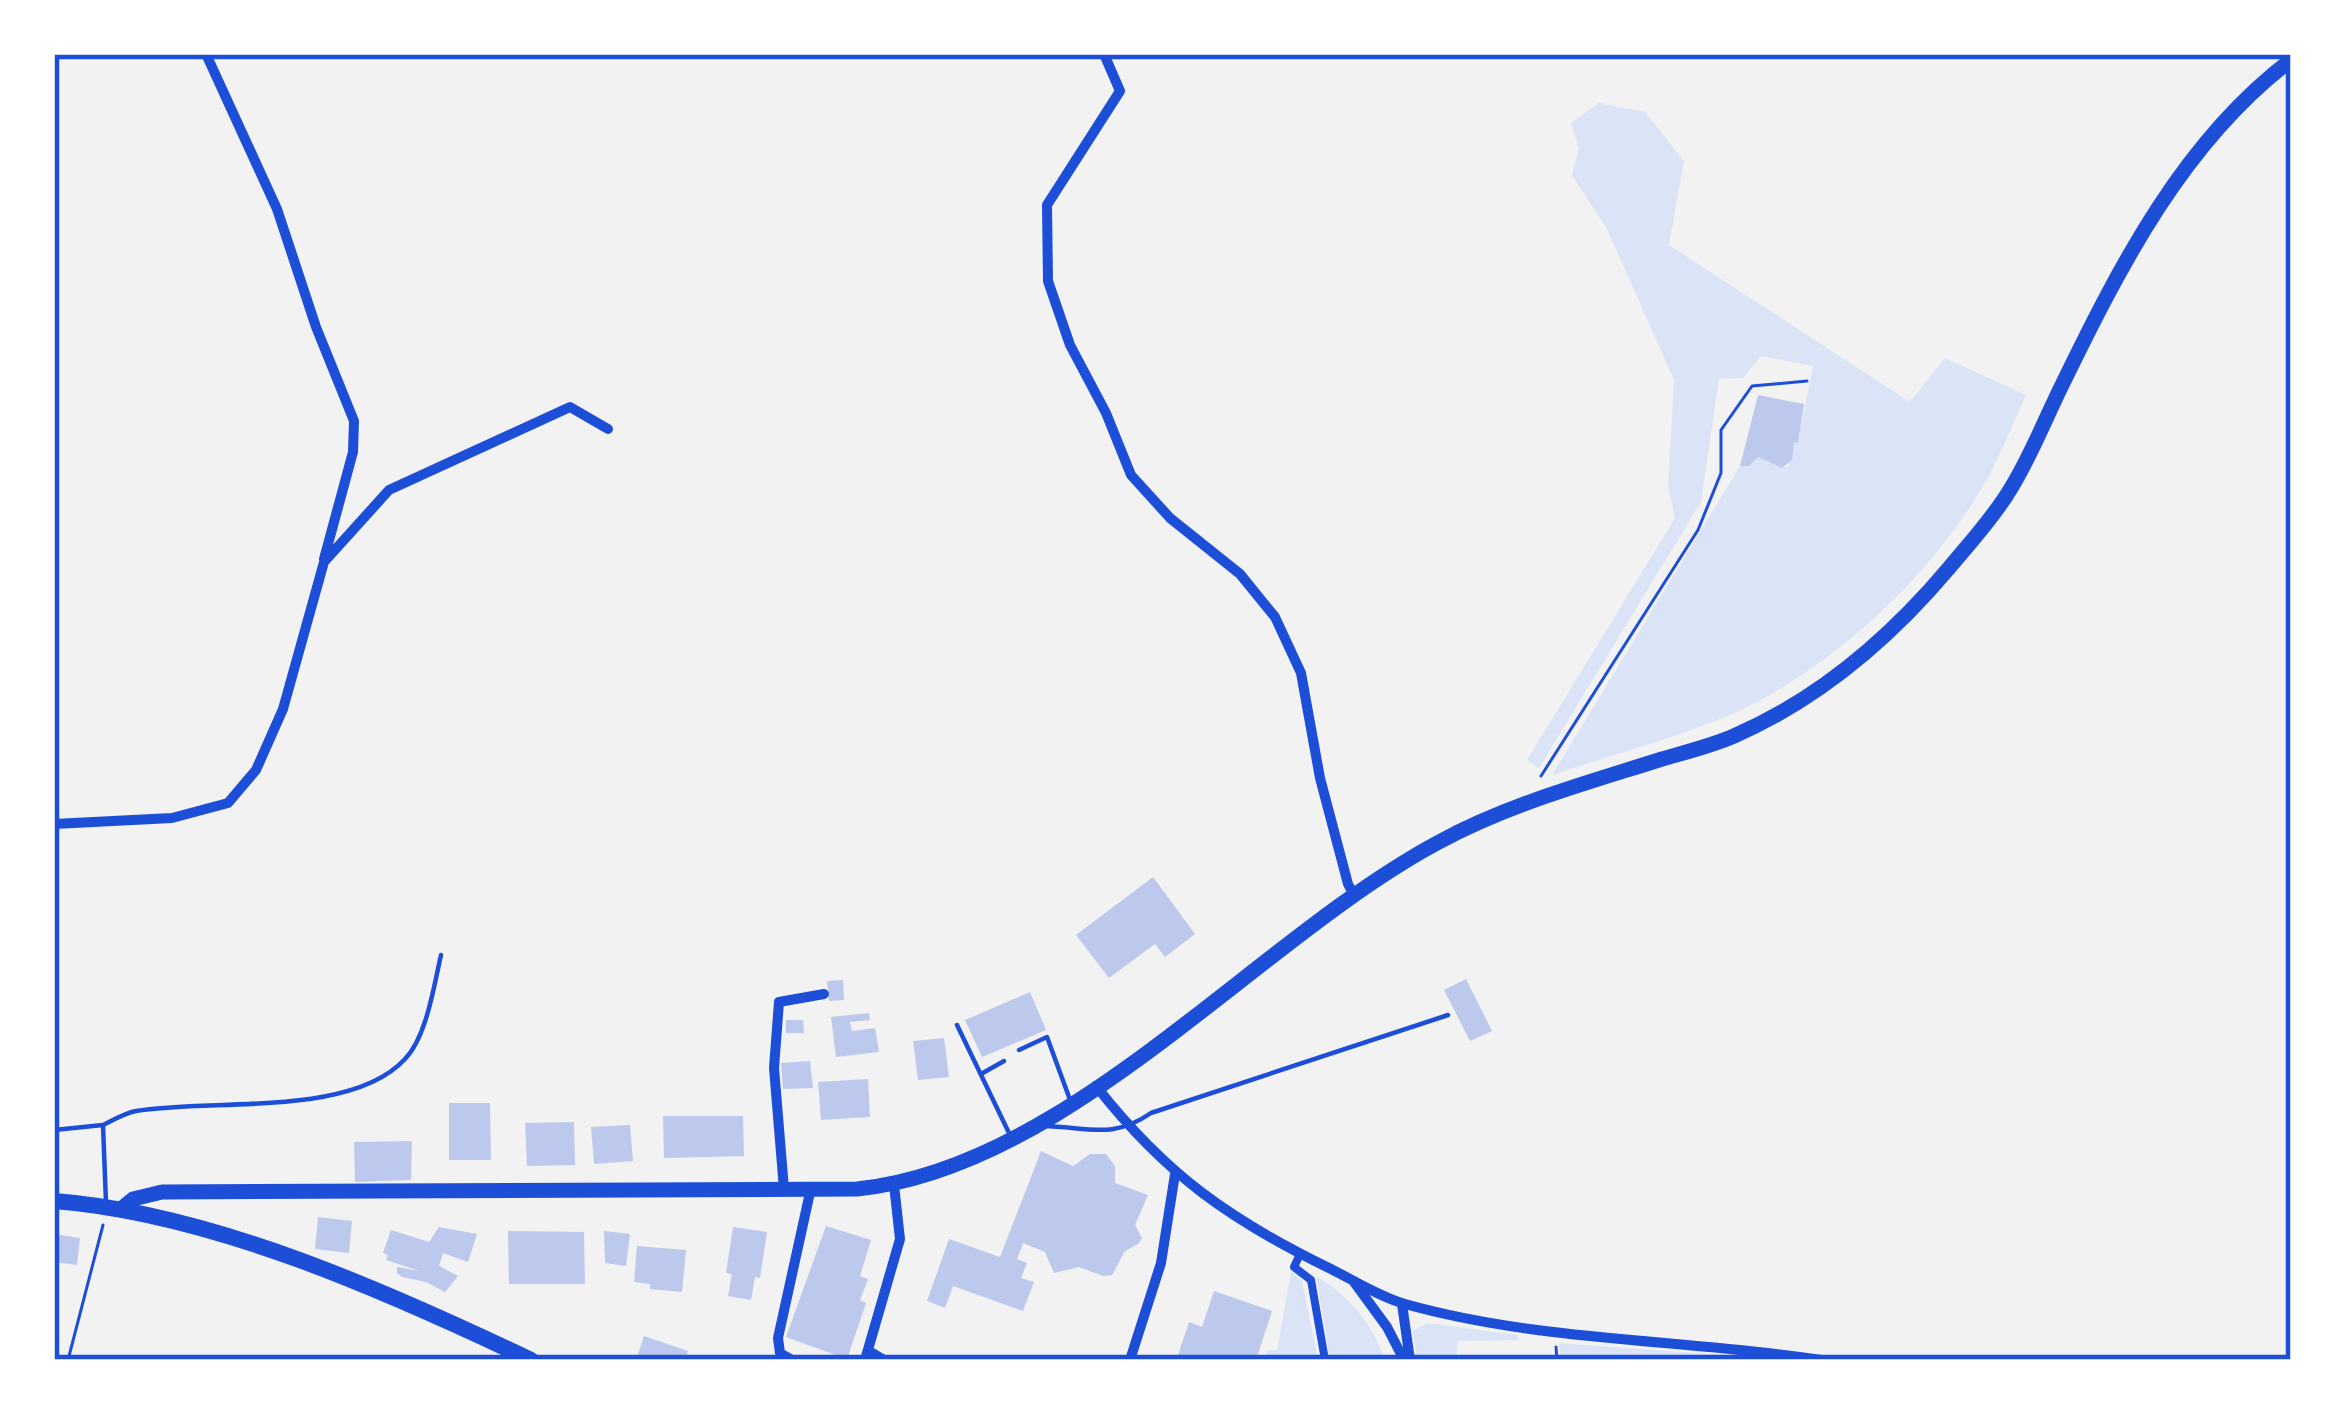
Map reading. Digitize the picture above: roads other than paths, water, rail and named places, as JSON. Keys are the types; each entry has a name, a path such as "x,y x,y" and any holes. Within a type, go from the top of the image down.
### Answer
{"main road":[{"path":"113,1207 162,1192 894,1185 954,1165 1011,1138 1096,1086 1438,842 1536,799 1734,736 1802,700 1875,648 1948,570 2008,493 2103,302 2170,189 2210,135 2291,60"},
{"path":"54,1202 113,1207 188,1225 304,1263 531,1360"}],"street":[{"path":"54,824 172,818 227,802 256,770 283,709 353,452 354,421 316,327 278,209 206,54"},
{"path":"1105,54 1120,91 1047,205 1048,281 1070,345 1106,413 1131,476 1171,518 1240,574 1275,617 1301,673 1320,778 1355,897"},
{"path":"324,562 388,490 570,406 608,429"},
{"path":"784,1189 774,1068 779,1002 824,994"},
{"path":"1096,1086 1175,1174 1228,1214 1402,1304 1554,1333 1739,1347 1822,1360"},
{"path":"1130,1360 1161,1263 1175,1174"},
{"path":"884,1360 867,1355 900,1239 894,1185"},
{"path":"792,1360 780,1353 778,1338 811,1188"},
{"path":"1300,1254 1294,1267 1311,1280 1325,1360"},
{"path":"1352,1280 1407,1360"},
{"path":"1402,1304 1407,1360"}],"lane":[{"path":"54,1130 103,1125 132,1111 326,1096 369,1084 406,1059 428,1013 441,955"},
{"path":"1031,1126 1129,1128 1151,1113 1448,1015"},
{"path":"957,1024 1011,1138"},
{"path":"1019,1050 1047,1037 1071,1102"},
{"path":"981,1074 1004,1061"},
{"path":"103,1125 113,1207"}]}
